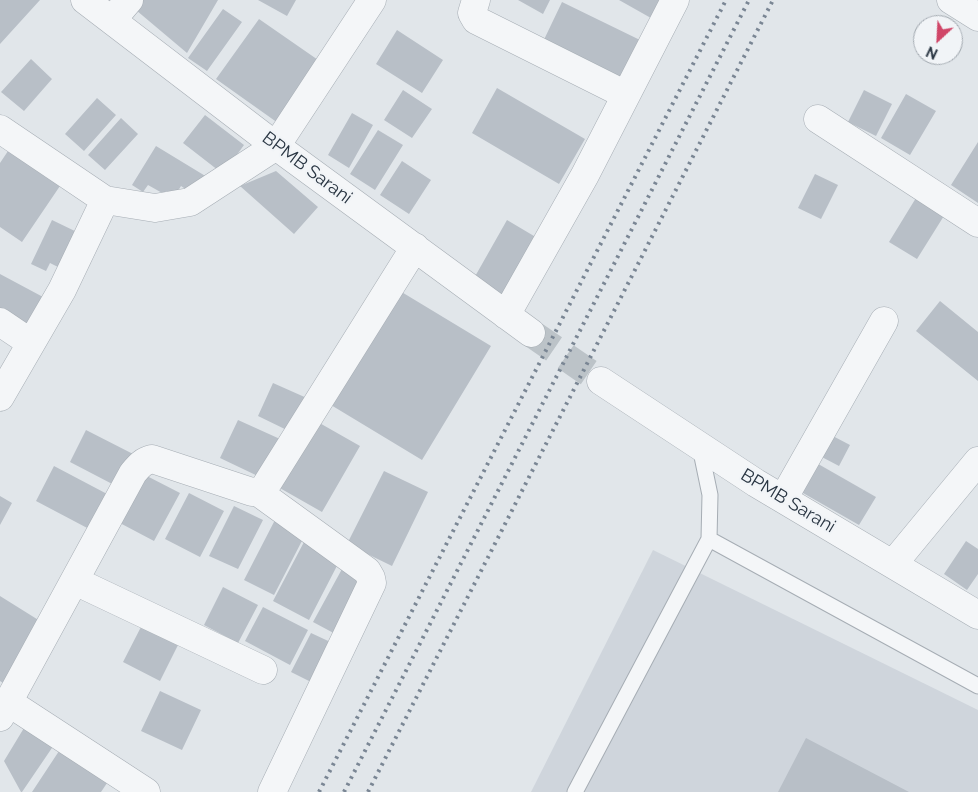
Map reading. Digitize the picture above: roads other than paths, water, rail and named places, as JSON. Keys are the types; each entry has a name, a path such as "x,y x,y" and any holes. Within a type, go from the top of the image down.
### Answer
{"street":[{"name":"BPMB Sarani","path":"85,0 120,10 276,146 415,246 531,333"},
{"path":"0,128 105,200 155,208 190,202 276,146 372,0"},
{"path":"476,0 472,12 476,20 626,95"},
{"path":"506,315 585,175 675,0"},
{"path":"951,0 978,18"},
{"path":"818,119 978,223"},
{"path":"0,397 62,290 105,200"},
{"path":"146,792 4,710 133,473 145,460 152,459 252,492 263,490 415,246"},
{"path":"0,322 31,343"},
{"path":"783,499 884,322"},
{"name":"BPMB Sarani","path":"601,381 783,499 978,615"},
{"path":"893,564 978,461"},
{"path":"258,492 367,571 372,583 272,792"},
{"path":"74,581 263,670"}],"lane":[{"path":"575,792 709,539 710,495 700,446"},
{"path":"709,539 978,686"}],"tunnel":[{"path":"531,333 601,381"}],"railway":[{"path":"319,792 726,0"},
{"path":"344,792 749,0"},
{"path":"368,792 773,0"}]}
